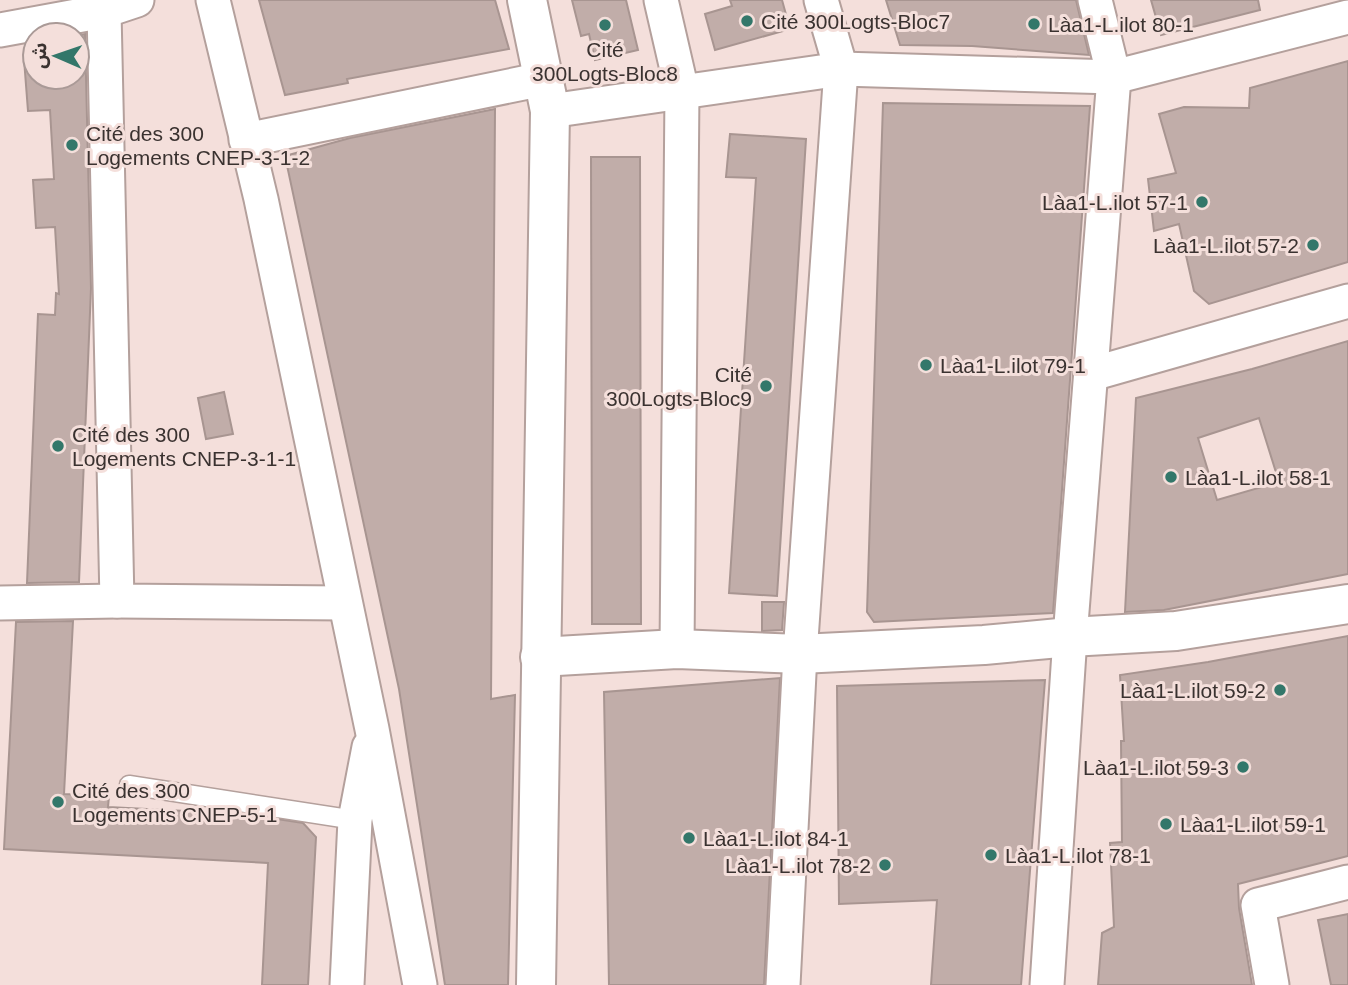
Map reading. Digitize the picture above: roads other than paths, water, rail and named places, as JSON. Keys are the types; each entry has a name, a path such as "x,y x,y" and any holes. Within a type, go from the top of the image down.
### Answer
{"street":[{"path":"0,30 104,11 137,0"},
{"path":"213,0 261,199 372,729 420,985"},
{"path":"527,0 546,95 536,985"},
{"path":"661,0 682,91 677,649"},
{"path":"783,985 800,654 841,69 821,0"},
{"path":"1047,985 1070,637 1114,77 1095,0"},
{"path":"104,11 117,601"},
{"path":"246,139 546,95 682,91 841,69 1114,77 1348,17"},
{"path":"1092,373 1348,301"},
{"path":"0,603 344,603"},
{"path":"540,657 677,649 800,654 984,645 1177,631 1348,604"},
{"path":"347,985 355,820 372,729"},
{"path":"1272,985 1258,905 1348,882"}],"lane":[{"path":"129,785 355,820"}],"place":[{"name":"Cité 300Logts-Bloc7","path":"747,21"},
{"name":"Làa1-L.ilot 80-1","path":"1034,24"},
{"name":"Cité 300Logts-Bloc8","path":"605,25"},
{"name":"Cité des 300 Logements CNEP-3-1-2","path":"72,145"},
{"name":"Làa1-L.ilot 57-1","path":"1202,202"},
{"name":"Làa1-L.ilot 57-2","path":"1313,245"},
{"name":"Làa1-L.ilot 79-1","path":"926,365"},
{"name":"Cité 300Logts-Bloc9","path":"766,386"},
{"name":"Cité des 300 Logements CNEP-3-1-1","path":"58,446"},
{"name":"Làa1-L.ilot 58-1","path":"1171,477"},
{"name":"Làa1-L.ilot 59-2","path":"1280,690"},
{"name":"Làa1-L.ilot 59-3","path":"1243,767"},
{"name":"Cité des 300 Logements CNEP-5-1","path":"58,802"},
{"name":"Làa1-L.ilot 59-1","path":"1166,824"},
{"name":"Làa1-L.ilot 84-1","path":"689,838"},
{"name":"Làa1-L.ilot 78-1","path":"991,855"},
{"name":"Làa1-L.ilot 78-2","path":"885,865"}]}
